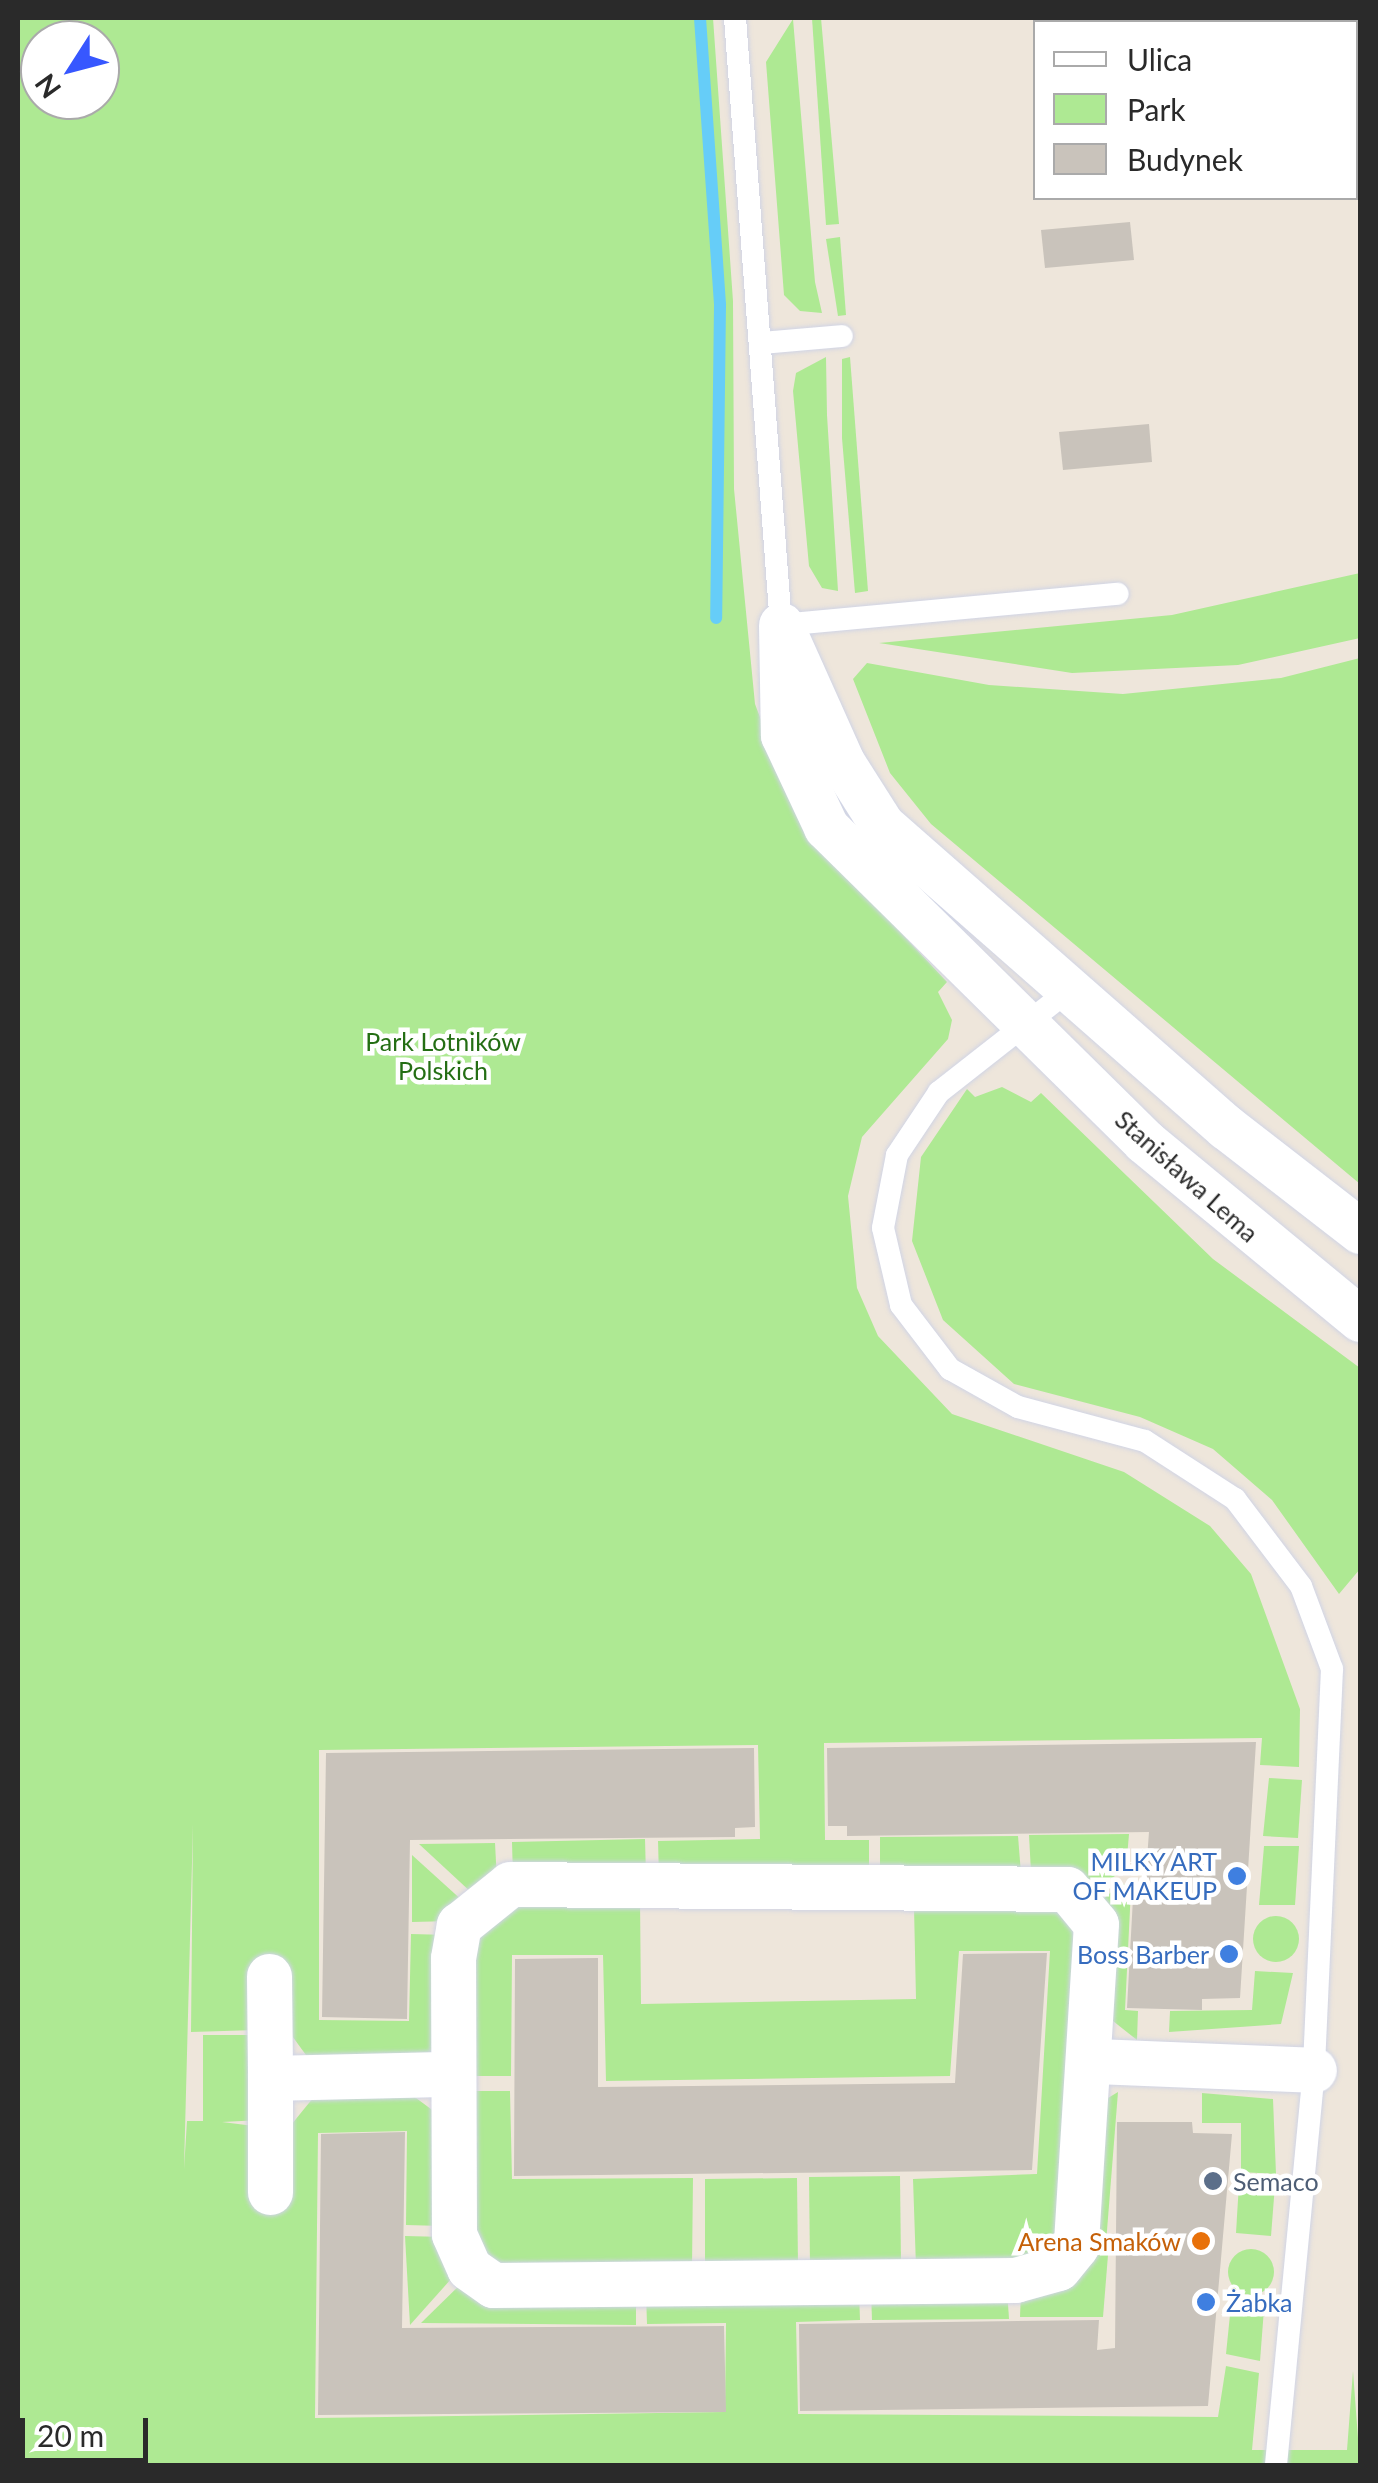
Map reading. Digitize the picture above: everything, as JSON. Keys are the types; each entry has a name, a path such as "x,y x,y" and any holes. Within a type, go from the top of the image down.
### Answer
{"street":[{"path":"780,624 842,762 882,824 1068,991 1360,1231"},
{"name":"Stanisława Lema","path":"780,624 783,734 826,826 1022,1022 1236,1222 1360,1319"},
{"path":"510,1884 1067,1889 1096,1924 1093,2061 1084,2208 1076,2246 1058,2268 1032,2279 868,2284 494,2285 469,2268 454,2234 453,2074 458,1925 510,1884"},
{"path":"269,1976 270,2192"},
{"path":"1093,2061 1314,2070"},
{"path":"270,2078 453,2074"}],"lane":[{"path":"735,18 780,624 1118,594"},
{"path":"761,343 842,336"},
{"path":"1068,991 1022,1022 939,1092 897,1155 883,1228 889,1268 915,1328 950,1369 1018,1407 1188,1462 1272,1540 1301,1586 1332,1669 1334,1724 1314,2070 1276,2466"}],"green space":[{"name":"Park Lotników Polskich","path":"18,18 713,18 733,301 734,489 755,704 801,826 947,982 938,992 952,1020 948,1039 862,1137 848,1196 857,1288 878,1336 952,1414 1124,1472 1210,1526 1251,1574 1300,1709 1299,1767 1260,1765 1262,1738 824,1743 825,1840 869,1840 869,1872 659,1877 658,1841 760,1839 758,1745 319,1750 319,2020 409,2021 411,1934 448,1935 446,2069 314,2066 287,2029 191,2032 193,1824 184,2169 187,2121 203,2121 203,2035 259,2035 259,2120 222,2122 287,2130 313,2098 412,2095 439,2115 443,2226 406,2225 407,2131 318,2133 315,2418 725,2412 726,2323 647,2324 646,2294 859,2292 860,2320 796,2322 798,2414 1218,2417 1226,2366 1259,2373 1252,2450 1347,2450 1353,2371 1360,2465 18,2465"},
{"path":"812,18 821,18 839,224 826,225"},
{"path":"793,19 815,282 822,313 800,311 784,295 766,62"},
{"path":"840,237 846,315 838,316 826,239"},
{"path":"826,357 838,591 822,588 809,566 793,391 796,373"},
{"path":"850,357 868,591 855,593 842,438 842,359"},
{"path":"1360,573 1360,638 1238,665 1072,673 879,643 1172,615"},
{"path":"1360,658 1360,1184 931,824 890,773 853,679 867,663 989,685 1123,694 1281,678"},
{"path":"1002,1087 1031,1102 1041,1093 1213,1259 1360,1368 1360,1569 1339,1594 1272,1500 1213,1449 1140,1417 1014,1384 943,1320 912,1241 921,1157 967,1089 975,1097"},
{"path":"1269,1778 1302,1780 1298,1838 1263,1836"},
{"path":"1129,1834 1126,1869 1093,1890 1031,1872 1029,1835"},
{"path":"1018,1836 1021,1874 880,1876 880,1837"},
{"path":"645,1839 646,1876 513,1878 512,1842"},
{"path":"495,1843 497,1881 473,1894 419,1844"},
{"path":"1264,1846 1299,1846 1295,1905 1259,1905"},
{"path":"412,1855 465,1903 452,1921 412,1922"},
{"path":"1122,1883 1131,1889 1125,2010 1138,2011 1137,2040 1113,2021 1115,1930 1102,1900"},
{"path":"640,1899 641,2004 916,1999 914,1907 1057,1907 1074,1918 1064,2241 1047,2259 916,2267 913,2179 1037,2174 1050,1951 959,1951 950,2076 606,2081 603,1955 512,1955 511,2076 470,2076 468,1936 481,1909"},
{"path":"1276,1916 1292,1923 1299,1939 1292,1955 1276,1962 1260,1955 1253,1939 1260,1923"},
{"path":"1255,1971 1293,1973 1281,2024 1169,2032 1170,2011 1252,2010"},
{"path":"470,2091 510,2091 512,2179 693,2178 692,2267 493,2265 472,2241"},
{"path":"1118,2092 1106,2243 1085,2241 1108,2098"},
{"path":"1202,2093 1273,2099 1276,2174 1241,2172 1241,2123 1202,2123"},
{"path":"900,2176 901,2265 810,2266 809,2177"},
{"path":"797,2178 798,2266 705,2267 705,2179"},
{"path":"1239,2183 1275,2185 1271,2236 1236,2233"},
{"path":"405,2236 445,2237 460,2269 410,2325"},
{"path":"1251,2249 1267,2256 1274,2272 1267,2288 1251,2295 1235,2288 1228,2272 1235,2256"},
{"path":"1079,2253 1108,2255 1103,2317 1020,2317 1021,2291"},
{"path":"468,2277 636,2291 636,2325 421,2323"},
{"path":"1007,2289 1009,2319 872,2320 871,2291"},
{"path":"1231,2305 1264,2309 1260,2361 1226,2354"}],"building":[{"path":"1196,18 1360,18 1360,70 1358,20"},
{"path":"1130,222 1134,260 1045,268 1041,230"},
{"path":"1149,424 1152,462 1063,470 1059,432"},
{"path":"1256,1742 1240,1998 1202,1999 1202,2010 1127,2008 1133,1898 1144,1899 1149,1832 847,1836 847,1826 828,1826 827,1748"},
{"path":"754,1748 755,1827 735,1828 735,1837 410,1840 407,2019 322,2017 326,1753"},
{"path":"1047,1953 1032,2170 514,2176 515,1959 598,1958 598,2087 955,2083 963,1954"},
{"path":"1117,2122 1192,2122 1193,2133 1232,2134 1208,2406 800,2411 799,2324 1099,2320 1097,2350 1115,2348"},
{"path":"405,2132 402,2328 724,2326 726,2412 318,2415 321,2134"}],"waterway":[{"path":"700,18 720,305 716,618"}],"place":[{"name":"MILKY ART OF MAKEUP","path":"1237,1876"},
{"name":"Boss Barber","path":"1229,1954"},
{"name":"Semaco","path":"1213,2181"},
{"name":"Arena Smaków","path":"1201,2241"},
{"name":"Żabka","path":"1206,2302"}]}
